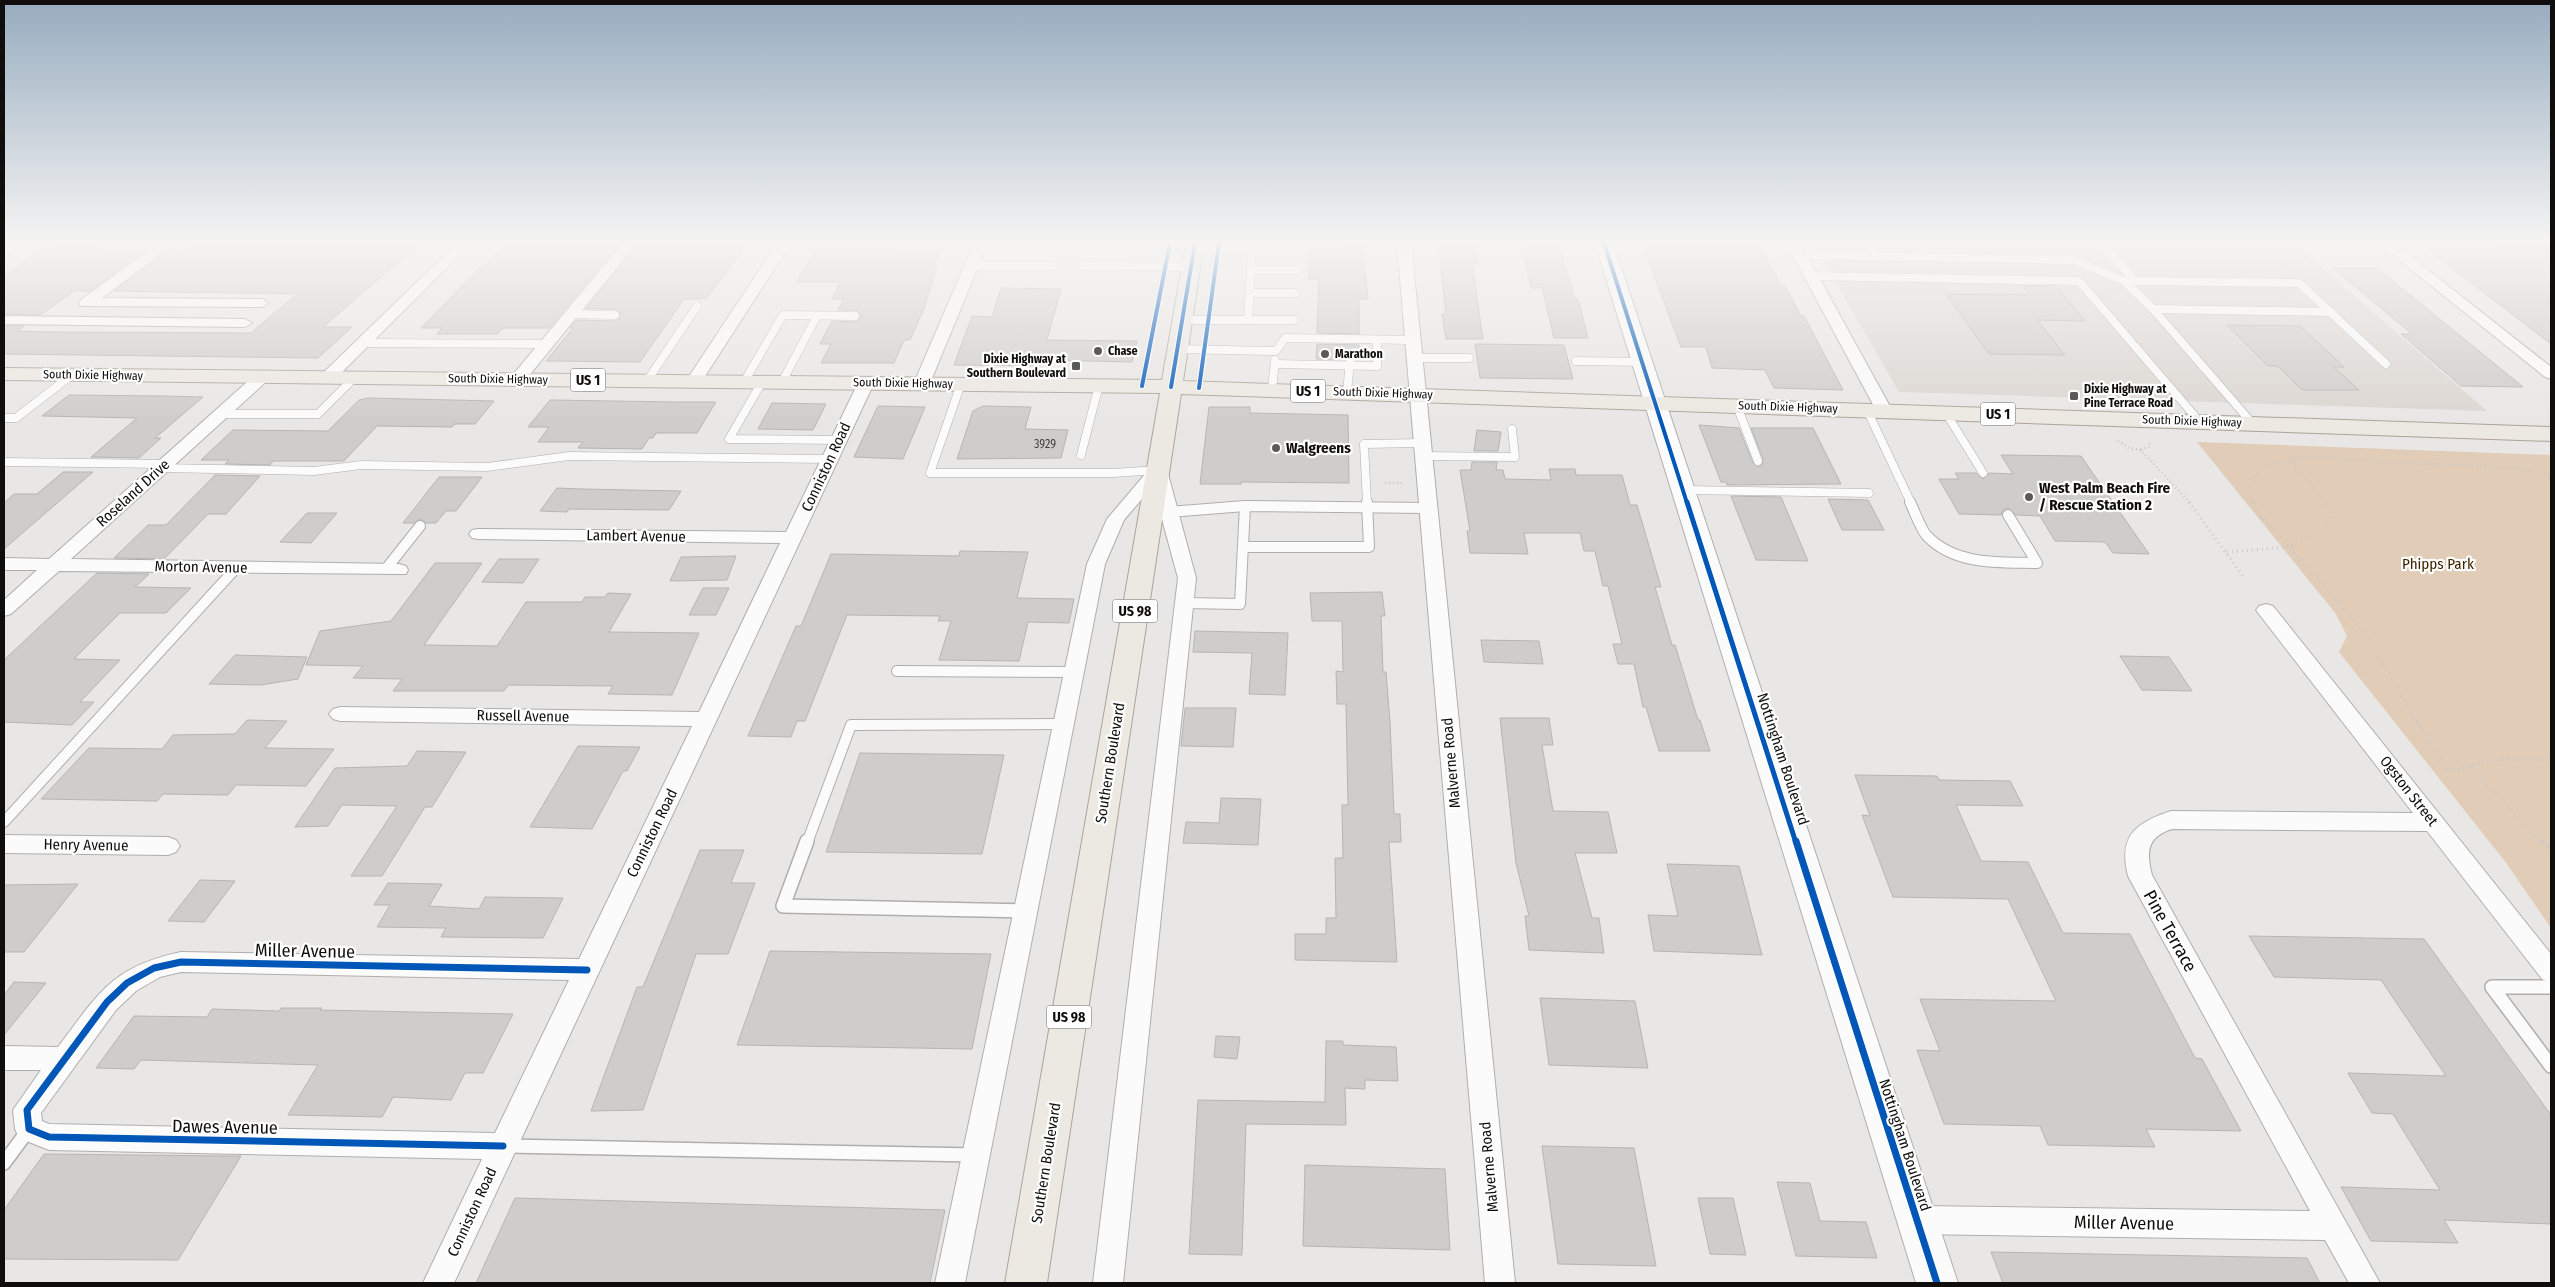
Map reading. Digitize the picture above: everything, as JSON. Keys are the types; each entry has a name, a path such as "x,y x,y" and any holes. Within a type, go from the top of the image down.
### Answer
{"main road":[{"name":"Southern Boulevard","path":"1026,1283 1185,303"},
{"name":"South Dixie Highway","path":"4,374 1099,385 1417,394 2551,434"}],"street":[{"path":"62,320 86,303"},
{"path":"328,377 404,303"},
{"path":"516,380 580,303"},
{"path":"694,381 745,303"},
{"path":"922,384 956,303"},
{"name":"Malverne Road","path":"1409,303 1500,1283"},
{"name":"Nottingham Boulevard","path":"1624,303 1937,1283"},
{"path":"1824,303 1876,410"},
{"path":"2461,303 2551,374"},
{"path":"4,320 245,323"},
{"name":"Roseland Drive","path":"4,610 262,376"},
{"name":"Conniston Road","path":"438,1283 866,383"},
{"path":"1108,1283 1187,578 1158,470"},
{"path":"950,1283 1096,564 1116,519 1158,470"},
{"name":"Lambert Avenue","path":"478,534 793,538"},
{"name":"Morton Avenue","path":"4,564 392,569"},
{"name":"Ogston Street","path":"2266,610 2551,972"},
{"name":"Russell Avenue","path":"340,714 707,719"},
{"name":"Pine Terrace","path":"2365,1283 2140,876 2135,860 2136,846 2143,834 2154,825 2171,820 2434,822"},
{"name":"Henry Avenue","path":"4,844 168,846"},
{"name":"Miller Avenue","path":"63,1060 107,1002 127,983 154,968 180,962 587,970"},
{"path":"4,1058 63,1060"},
{"path":"30,1129 27,1110 63,1060"},
{"name":"Dawes Avenue","path":"30,1129 49,1137 503,1146"},
{"name":"Miller Avenue","path":"1916,1220 2333,1226"}],"lane":[{"path":"1248,320 1249,303"},
{"path":"2098,303 2198,421"},
{"path":"2147,303 2252,423"},
{"path":"2321,303 2386,364"},
{"path":"648,381 697,306"},
{"path":"2153,309 2331,312"},
{"path":"571,314 615,315"},
{"path":"762,382 783,315 855,316"},
{"path":"817,316 762,382 729,439 835,450"},
{"path":"1182,320 1294,320"},
{"path":"1272,390 1276,351 1279,344 1285,338 1299,342 1352,339 1376,340 1413,349 1469,358"},
{"path":"1351,348 1352,339"},
{"path":"1275,364 1298,362 1377,366 1376,340"},
{"path":"363,343 546,344"},
{"path":"1178,349 1276,351"},
{"path":"1576,362 1643,362"},
{"path":"1347,392 1350,364"},
{"path":"4,418 16,418 73,374"},
{"path":"221,414 318,414 355,378"},
{"path":"961,384 930,473 1113,474 1158,470"},
{"path":"1082,454 1099,385"},
{"path":"1737,406 1758,461"},
{"path":"1876,410 1874,429 1926,536 1938,547 1959,558 2037,563 2008,515"},
{"path":"1946,412 1983,473"},
{"path":"1243,547 1369,548 1364,444 1515,457 1512,429"},
{"path":"4,462 314,471 361,465 487,467 569,456 835,450"},
{"path":"1684,490 1869,493"},
{"path":"1185,603 1240,604 1245,506"},
{"path":"1169,512 1245,506 1427,508"},
{"path":"392,569 420,526"},
{"path":"4,822 237,567"},
{"path":"897,672 1074,672"},
{"path":"1026,911 783,906 851,725 1064,724"},
{"path":"2551,987 2492,987 2551,1066"},
{"path":"4,1163 30,1129"},
{"path":"503,1146 975,1155"}],"path":[{"path":"2113,437 2129,448 2141,450 2150,446 2149,439"},
{"path":"2141,450 2184,495 2243,576"},
{"path":"2551,476 2523,469 2306,457 2279,461 2262,469 2250,483 2249,490 2257,511 2361,628 2448,771 2501,759 2551,759"},
{"path":"2227,552 2288,547 2322,533 2332,512 2290,460"},
{"path":"1385,483 1405,483"},
{"path":"2470,766 2551,851"}],"shaded area":[{"path":"1848,303 2362,303 2487,411 1899,392"}],"green space":[{"name":"Phipps Park","path":"2197,442 2551,455 2551,928 2507,864 2339,652 2347,636 2336,614"}],"building":[{"path":"4,303 57,303 40,315 4,314"},
{"path":"286,303 351,303 323,327 352,327 318,358 4,354 4,326 24,326 17,331 51,332 251,333"},
{"path":"446,303 570,303 549,328 503,328 497,334 437,334 442,328 421,328"},
{"path":"591,303 681,303 640,362 546,361 573,328 570,328 577,320 615,321 620,318 620,313 616,309 586,309"},
{"path":"842,303 926,303 910,340 904,340 894,363 821,363 831,344 820,344 832,321 855,322 861,316 856,310 838,310"},
{"path":"996,303 1057,303 1047,340 1137,341 1132,362 1042,360 1040,366 954,365 972,316 992,317"},
{"path":"1318,303 1359,303 1359,334 1317,333"},
{"path":"1445,303 1478,303 1483,339 1446,339 1442,314 1446,314"},
{"path":"1546,303 1579,303 1588,338 1554,338"},
{"path":"1665,303 1794,303 1801,316 1804,316 1843,390 1774,388 1765,370 1712,368 1706,347 1681,347"},
{"path":"1952,303 2070,303 2085,321 2037,320 2065,355 1989,354"},
{"path":"2375,303 2420,303 2523,387 2461,386 2401,334 2412,334"},
{"path":"2498,303 2551,303 2551,344"},
{"path":"2227,325 2300,326 2344,367 2334,367 2359,390 2302,390 2278,366 2268,366"},
{"path":"1317,344 1359,345 1359,360 1350,356 1345,360 1316,359"},
{"path":"1475,344 1564,345 1573,379 1480,378"},
{"path":"69,395 203,397 155,438 161,438 139,458 91,457 137,418 42,416"},
{"path":"368,398 494,401 475,424 455,424 452,427 377,426 344,461 273,461 270,465 225,464 229,460 201,460 233,430 328,431 359,400"},
{"path":"550,400 716,402 697,433 656,433 653,438 649,438 642,449 578,448 583,442 538,442 549,427 528,427"},
{"path":"772,403 826,404 813,430 758,429"},
{"path":"878,406 925,407 903,459 854,457"},
{"path":"983,406 1031,407 1025,429 1068,430 1061,458 957,459 973,411"},
{"name":"Walgreens","path":"1209,407 1250,407 1250,413 1348,415 1349,483 1241,482 1241,484 1200,484"},
{"path":"1699,425 1739,428 1753,463 1758,467 1762,465 1763,459 1751,428 1813,428 1841,484 1727,485 1726,482 1721,482"},
{"path":"1477,430 1501,432 1498,451 1474,451"},
{"name":"West Palm Beach Fire / Rescue Station 2","path":"2001,455 2081,456 2149,554 2113,553 2105,542 2055,541 2040,516 2016,515 2008,508 2004,509 2001,515 1959,514 1939,479 1959,479 1955,473 1976,473 1983,479 1989,473 2013,474"},
{"path":"1472,462 1497,462 1496,470 1503,470 1505,479 1551,480 1549,469 1575,469 1576,475 1622,475 1630,505 1637,505 1661,587 1655,587 1672,645 1675,645 1698,720 1700,720 1710,751 1659,751 1646,707 1643,707 1634,664 1618,664 1613,644 1622,644 1608,586 1603,586 1595,551 1584,551 1580,533 1524,533 1528,554 1470,553 1467,531 1470,531 1460,470 1471,470"},
{"path":"63,472 93,472 4,549 4,503 14,494 37,494"},
{"path":"215,475 260,476 226,514 208,514 164,559 114,558 148,525 166,525"},
{"path":"439,477 482,477 456,511 446,511 436,523 426,523 421,519 414,523 403,523"},
{"path":"557,488 681,491 669,510 569,509 567,512 540,511"},
{"path":"1731,496 1781,497 1808,561 1756,560"},
{"path":"1828,499 1868,500 1884,530 1842,530"},
{"path":"307,513 337,513 311,543 280,542"},
{"path":"960,551 1028,552 1017,598 1074,599 1069,623 1028,622 1019,661 939,660 951,621 938,621 940,616 847,615 805,721 797,721 791,737 748,736 796,626 801,626 831,554 959,556"},
{"path":"736,556 727,580 670,581 681,557"},
{"path":"499,559 539,559 523,583 482,582"},
{"path":"435,563 482,563 424,645 497,646 526,602 582,602 585,597 605,597 608,593 631,594 609,632 699,633 672,695 608,694 613,686 508,685 504,691 393,691 402,679 353,678 363,666 306,665 320,631 391,621"},
{"path":"97,573 149,574 135,587 191,588 166,613 120,613 74,659 120,660 80,702 94,702 72,725 4,722 4,660"},
{"path":"703,588 729,588 716,615 689,615"},
{"path":"1382,592 1385,616 1381,616 1383,672 1386,672 1390,722 1394,814 1400,814 1401,842 1389,842 1397,962 1295,960 1295,934 1326,934 1326,918 1336,918 1335,858 1343,858 1342,805 1348,805 1346,704 1337,704 1336,671 1343,672 1342,621 1312,621 1310,593"},
{"path":"1195,631 1288,633 1285,695 1249,694 1252,653 1193,652"},
{"path":"1481,640 1539,641 1543,664 1484,662"},
{"path":"235,655 307,657 298,679 261,685 209,684"},
{"path":"2120,656 2169,657 2192,691 2142,690"},
{"path":"1185,708 1236,708 1233,747 1181,746"},
{"path":"1500,718 1549,718 1553,745 1542,745 1553,811 1608,812 1617,853 1575,853 1592,918 1599,918 1604,953 1529,950 1525,916 1529,916 1516,863"},
{"path":"247,720 287,721 265,748 334,749 306,786 236,785 228,795 163,794 157,801 41,799 89,748 162,749 173,735 235,734"},
{"path":"578,746 640,747 627,771 623,771 592,829 530,827"},
{"path":"417,751 466,752 432,807 425,807 382,876 351,876 397,806 342,805 328,826 295,827 335,768 407,766"},
{"path":"860,753 1004,755 982,854 826,852"},
{"path":"1855,775 1937,776 1939,780 2010,781 2023,806 1956,805 1981,861 2028,862 2063,933 2130,934 2195,1058 2202,1059 2241,1131 2146,1129 2155,1147 2048,1145 2040,1126 1944,1124 1917,1050 1940,1051 1920,999 2056,1001 2008,899 1893,897 1862,815 1870,816"},
{"path":"1221,798 1261,799 1258,845 1183,843 1186,822 1219,823"},
{"path":"700,850 744,850 731,883 755,883 728,954 696,954 643,1110 591,1111 637,987 643,987"},
{"path":"1667,864 1739,866 1762,955 1654,951 1648,915 1678,916"},
{"path":"200,880 235,881 204,922 168,921"},
{"path":"388,883 442,884 429,906 479,909 485,897 563,898 543,938 441,937 446,928 377,927 390,905 374,905"},
{"path":"78,884 24,952 4,952 4,885"},
{"path":"2249,936 2424,939 2551,1115 2551,1224 2444,1220 2458,1243 2371,1241 2341,1187 2440,1190 2393,1114 2372,1113 2348,1073 2446,1076 2381,980 2274,977"},
{"path":"770,951 991,954 972,1049 737,1045"},
{"path":"14,982 46,983 4,1035 4,995"},
{"path":"1540,998 1635,1001 1648,1068 1549,1065"},
{"path":"281,1008 513,1014 483,1073 465,1073 451,1100 393,1097 382,1117 288,1115 318,1065 141,1060 134,1069 96,1068 134,1016 207,1017 212,1009 279,1011"},
{"path":"1216,1036 1240,1037 1237,1059 1214,1057"},
{"path":"1326,1041 1343,1041 1343,1045 1396,1047 1398,1081 1365,1080 1365,1089 1345,1088 1346,1125 1246,1124 1242,1255 1189,1254 1198,1100 1325,1102"},
{"path":"1542,1146 1634,1148 1656,1266 1558,1264"},
{"path":"44,1154 241,1156 178,1260 4,1259 4,1210"},
{"path":"1305,1165 1445,1169 1450,1250 1303,1246"},
{"path":"1777,1182 1810,1183 1820,1221 1866,1222 1877,1258 1796,1256"},
{"path":"515,1198 945,1210 930,1283 476,1283"},
{"path":"1698,1198 1733,1198 1746,1255 1710,1254"},
{"path":"1991,1252 2307,1258 2320,1283 2003,1283"}],"cycle path":[{"path":"1142,386 1158,303"},
{"path":"1171,387 1185,303"},
{"path":"1199,388 1211,303"},
{"path":"1623,303 1937,1283"},
{"path":"503,1146 49,1137 29,1129 27,1110 107,1002 127,983 154,968 181,962 587,970"}],"place":[{"name":"Chase","path":"1098,351"},
{"name":"Marathon","path":"1325,354"},
{"name":"Dixie Highway at Southern Boulevard","path":"1076,366"},
{"name":"Dixie Highway at Pine Terrace Road","path":"2074,396"},
{"name":"Walgreens","path":"1276,448"},
{"name":"West Palm Beach Fire / Rescue Station 2","path":"2029,497"}]}
